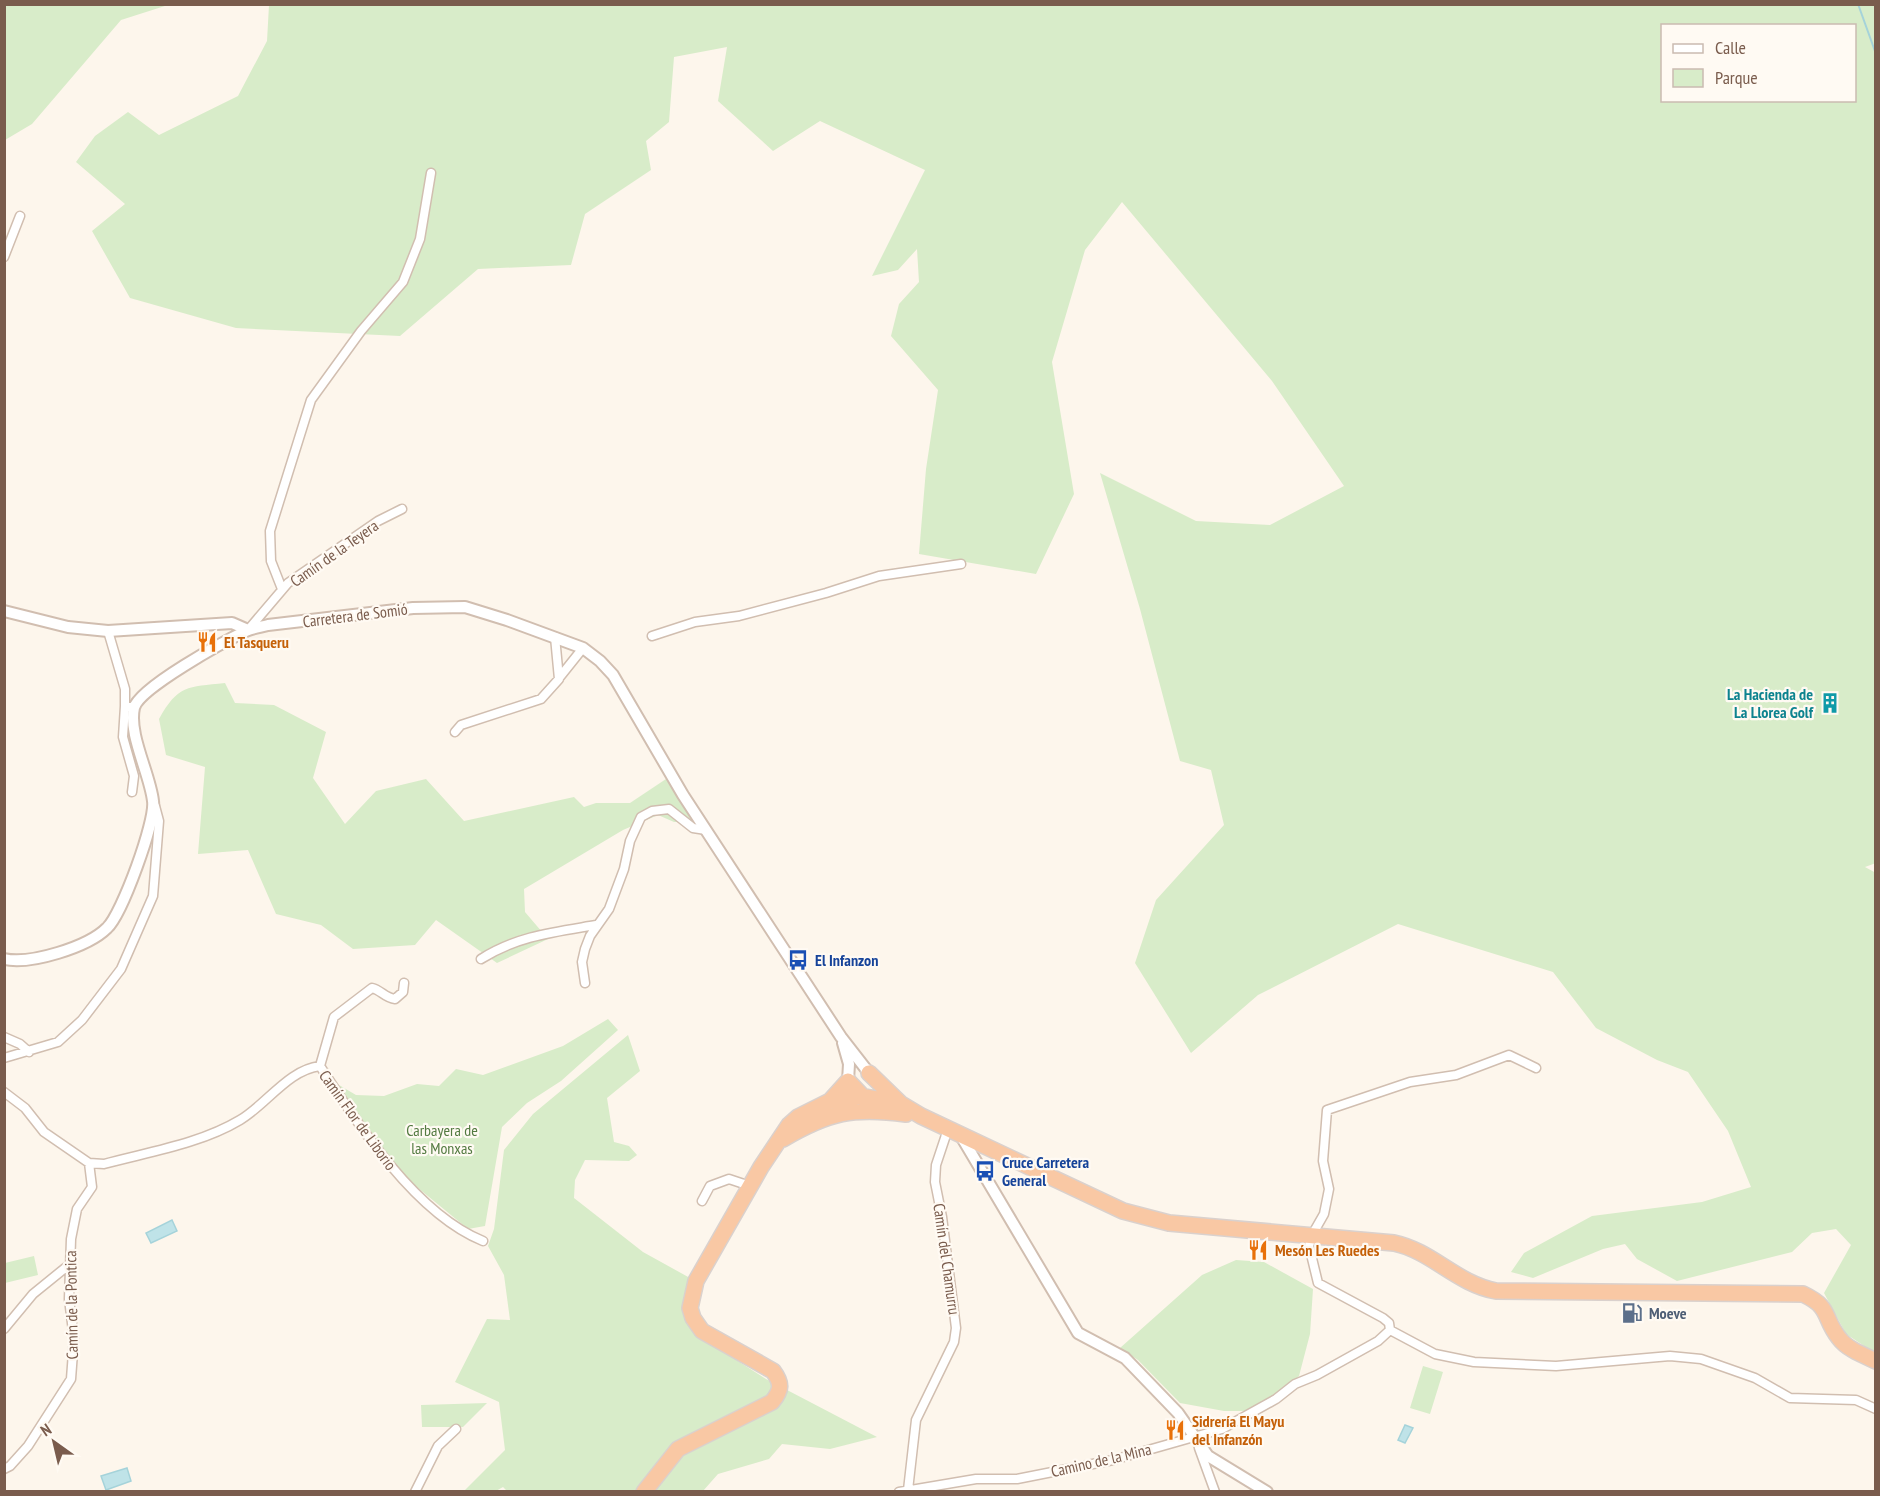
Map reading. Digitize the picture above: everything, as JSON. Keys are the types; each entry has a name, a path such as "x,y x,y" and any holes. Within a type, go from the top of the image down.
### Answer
{"highway":[{"path":"779,1141 817,1119 850,1105 860,1095 869,1073 901,1104 921,1116 1123,1211 1169,1222 1406,1246 1465,1282 1496,1291 1803,1294 1815,1300 1826,1311 1838,1336 1845,1344 1875,1361"},
{"path":"830,1101 848,1081 860,1095 880,1110"},
{"path":"644,1491 678,1449 772,1402 780,1392 780,1380 772,1371 702,1331 693,1318 690,1308 696,1281 750,1186 779,1141 798,1117 830,1101 860,1095 901,1104"},
{"path":"817,1119 856,1111 880,1110 921,1116"}],"street":[{"path":"282,589 271,561 270,531 311,400 361,331 403,282 420,239 431,173"},
{"path":"4,257 20,216"},
{"name":"Camín de la Teyera","path":"248,630 282,589 378,521 402,509"},
{"path":"652,636 695,621 739,616 879,576 961,564"},
{"name":"Carretera de Somió","path":"129,706 154,685 248,630 268,625 413,608 465,607 583,648 613,675 706,830 841,1037"},
{"path":"4,611 68,627 108,631 232,624 248,630"},
{"path":"4,1058 58,1042 74,1027 121,969 153,896 159,821 108,631"},
{"path":"555,637 559,679"},
{"path":"455,732 461,725 541,699 583,648"},
{"path":"129,706 123,737 134,776 132,792"},
{"path":"4,959 27,960 80,945 109,927 143,851 154,803"},
{"path":"585,983 582,962 590,936 609,909 624,870 630,841 641,817 652,811 669,809 693,828 706,830"},
{"path":"482,959 500,947 528,936 596,925"},
{"path":"320,1066 334,1017 372,988 378,989 387,999 395,999 403,992 404,983"},
{"path":"4,1037 20,1044 29,1052"},
{"path":"841,1037 869,1073"},
{"path":"841,1037 849,1064 848,1081"},
{"path":"1536,1068 1509,1055 1456,1075 1410,1082 1327,1110 1323,1161 1329,1190 1324,1214 1312,1235 1309,1246 1318,1283 1383,1318 1389,1323 1390,1330 1435,1354 1474,1362 1556,1366 1670,1356 1701,1359 1755,1378 1790,1398 1856,1400 1875,1410"},
{"name":"Camín Flor de Liborio","path":"90,1163 104,1164 202,1136 225,1127 241,1119 302,1072 320,1066 399,1176 458,1227 483,1241"},
{"path":"4,1092 25,1108 44,1132 90,1163"},
{"path":"954,1132 1078,1334 1125,1358 1166,1399 1208,1456 1266,1491"},
{"name":"Camín del Chamurru","path":"903,1491 916,1420 954,1342 956,1328 942,1217 935,1182 936,1165 954,1132"},
{"name":"Camín de la Pontica","path":"4,1469 10,1466 28,1446 71,1379 74,1339 69,1299 71,1239 77,1209 92,1187 90,1163"},
{"path":"702,1201 710,1186 729,1179 750,1186"},
{"path":"4,1329 33,1294 70,1264"},
{"name":"Camino de la Mina","path":"903,1491 976,1479 1017,1479 1113,1460 1222,1429 1256,1412 1296,1384 1378,1341 1390,1330"},
{"path":"415,1491 438,1446 456,1429"},
{"path":"1195,1436 1215,1491"}],"green space":[{"path":"5,4 168,5 121,20 32,124 5,140"},
{"path":"269,5 1875,5 1876,863 1865,867 1876,873 1875,1353 1846,1334 1824,1293 1851,1245 1836,1229 1812,1233 1792,1252 1677,1281 1637,1259 1625,1244 1603,1249 1533,1278 1511,1272 1524,1253 1592,1216 1702,1202 1751,1187 1728,1131 1688,1072 1657,1060 1596,1028 1553,972 1398,924 1258,995 1191,1053 1135,963 1156,900 1224,825 1211,770 1180,761 1140,609 1100,473 1196,521 1270,525 1344,486 1272,381 1122,202 1085,250 1052,362 1074,494 1036,574 919,554 926,469 938,390 891,336 899,304 919,282 917,249 898,270 872,276 925,170 820,121 773,151 718,101 727,47 674,57 669,122 646,141 651,170 585,214 571,265 478,269 400,336 236,328 130,298 92,231 125,204 76,162 95,136 128,112 159,135 238,96 267,41"},
{"path":"225,683 235,703 274,705 326,732 313,778 345,824 376,791 426,779 464,821 574,797 584,807 596,803 630,803 666,779 693,822 674,822 658,815 623,830 524,889 525,912 548,939 497,963 436,920 415,945 353,949 321,925 276,914 248,850 198,854 205,767 166,755 159,719 172,700 185,690"},
{"name":"Carbayera de las Monxas","path":"608,1019 618,1030 561,1081 527,1103 502,1127 485,1226 468,1229 401,1174 358,1118 339,1085 356,1095 384,1096 417,1084 439,1086 456,1069 483,1075 563,1046"},
{"path":"628,1035 640,1071 607,1098 614,1142 629,1146 637,1155 629,1161 585,1160 575,1180 574,1198 643,1252 690,1278 683,1309 702,1338 766,1379 877,1437 830,1449 782,1444 769,1459 718,1474 703,1491 508,1492 503,1487 496,1491 464,1491 505,1450 499,1402 455,1382 487,1319 510,1320 504,1275 488,1246 494,1229 504,1150 533,1114"},
{"path":"34,1256 38,1275 5,1283 5,1263"},
{"path":"1236,1260 1264,1262 1313,1289 1310,1334 1299,1376 1283,1390 1247,1411 1224,1411 1180,1403 1138,1360 1120,1348 1202,1275"},
{"path":"1423,1366 1443,1372 1430,1414 1410,1408"},
{"path":"487,1403 463,1427 422,1427 421,1405"}],"water":[{"path":"172,1220 177,1231 151,1243 146,1233"},
{"path":"1405,1425 1413,1428 1405,1443 1398,1440"},
{"path":"127,1468 131,1481 106,1490 101,1476"}],"waterway":[{"path":"1858,4 1876,54"}],"place":[{"name":"El Tasqueru","path":"207,642"},
{"name":"La Hacienda de La Llorea Golf","path":"1830,703"},
{"name":"El Infanzon","path":"798,960"},
{"name":"Cruce Carretera General","path":"985,1171"},
{"name":"Mesón Les Ruedes","path":"1258,1250"},
{"name":"Moeve","path":"1632,1313"},
{"name":"Sidrería El Mayu del Infanzón","path":"1175,1430"}]}
